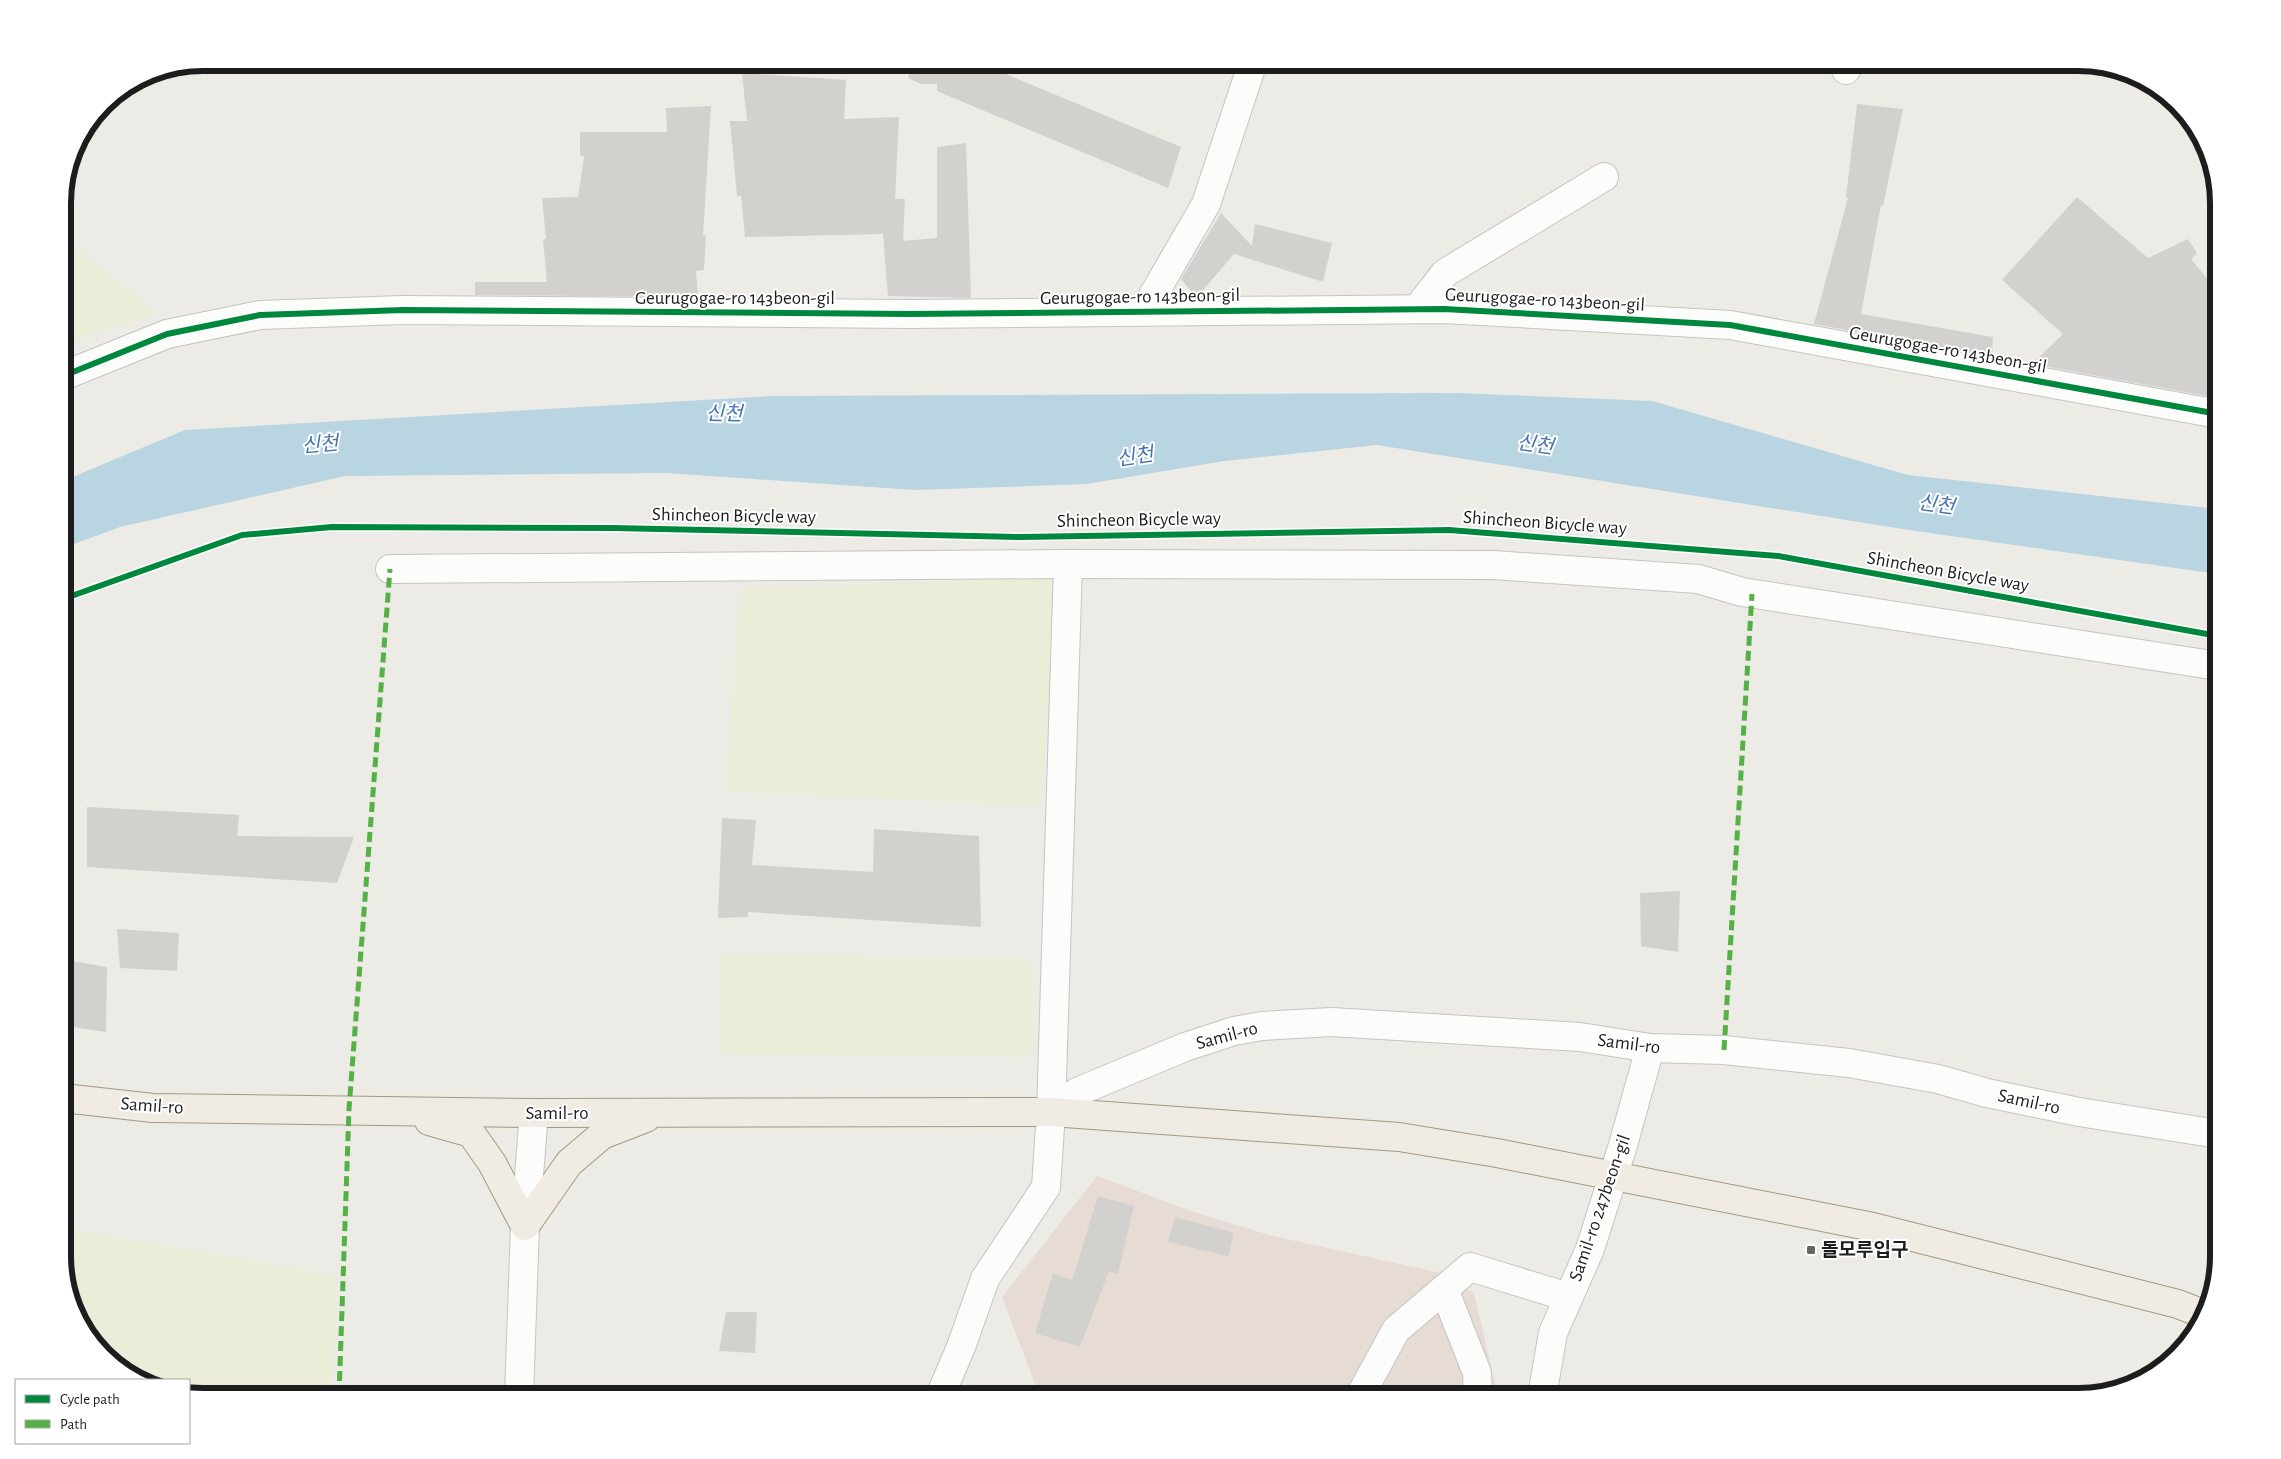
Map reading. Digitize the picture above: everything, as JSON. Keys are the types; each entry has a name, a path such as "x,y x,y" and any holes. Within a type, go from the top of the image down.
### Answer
{"main road":[{"name":"Samil-ro","path":"72,1099 153,1108 534,1113 1051,1112 1399,1137 1873,1227 2198,1311"},
{"path":"386,1110 471,1133 492,1163 525,1226 570,1163 602,1135 661,1112"}],"street":[{"name":"Geurugogae-ro 143beon-gil","path":"1144,311 1206,204 1250,71"},
{"path":"1417,309 1445,272 1604,177"},
{"name":"Geurugogae-ro 143beon-gil","path":"72,372 167,334 260,315 403,310 910,314 1417,309 1730,325 2210,413"},
{"path":"390,569 1068,564 1493,565 1698,579 1742,592 2210,665"},
{"path":"943,1388 961,1347 985,1279 1046,1187 1051,1112 1068,564"},
{"name":"Samil-ro","path":"1051,1112 1077,1092 1150,1060 1234,1031 1262,1026 1305,1023 1363,1023 1580,1038 1650,1048 1724,1050 1849,1064 1938,1080 1987,1093 2078,1112 2210,1133"},
{"name":"Samil-ro 247beon-gil","path":"1543,1388 1553,1333 1590,1249 1623,1145 1650,1048"},
{"path":"519,1388 525,1226 534,1113"},
{"path":"1364,1388 1396,1330 1470,1267 1568,1297"},
{"path":"1444,1289 1477,1372 1478,1388"}],"shaded area":[{"path":"1097,1176 1194,1212 1273,1236 1441,1273 1474,1293 1496,1388 1036,1388 1002,1297"}],"green space":[{"path":"72,243 158,314 72,340"},
{"path":"1056,576 1041,806 726,791 740,589"},
{"path":"722,955 1030,959 1032,1057 720,1054"},
{"path":"72,1230 339,1276 331,1388 190,1387 190,1379 156,1379 130,1366 116,1355 98,1336 81,1306 74,1282"}],"water":[{"name":"신천","path":"1456,393 1652,401 1908,475 2210,508 2210,573 1909,530 1377,445 1224,461 1087,484 914,490 666,473 345,476 120,527 72,545 72,477 185,430 771,396"}],"building":[{"path":"910,71 999,71 1181,147 1168,188 937,91 937,84 921,84 908,78"},
{"path":"742,73 846,80 844,119 899,117 895,199 905,199 903,241 937,238 937,147 966,143 971,298 888,296 883,234 745,237 741,196 737,196 730,121 747,121"},
{"path":"1857,104 1903,109 1883,206 1881,205 1861,314 1993,337 1992,357 1814,324 1848,198 1846,197"},
{"path":"711,106 703,236 706,235 704,270 696,271 698,297 475,295 475,282 547,282 543,239 546,239 542,198 578,197 584,156 580,156 580,132 667,132 666,108"},
{"path":"2077,197 2148,258 2188,239 2197,253 2191,259 2210,282 2210,397 2032,364 2063,334 2002,280"},
{"path":"1221,213 1252,246 1255,224 1332,243 1323,282 1234,254 1198,296 1195,296 1181,279"},
{"path":"87,807 239,815 237,836 354,837 337,883 87,867"},
{"path":"722,818 756,820 752,865 873,872 874,829 979,836 981,927 748,912 748,917 718,918"},
{"path":"1680,891 1678,952 1641,946 1640,893"},
{"path":"117,929 179,933 177,971 120,968"},
{"path":"73,961 107,967 106,1032 72,1027"},
{"path":"1098,1196 1134,1206 1118,1274 1109,1271 1080,1347 1035,1333 1053,1273 1072,1280"},
{"path":"1175,1217 1234,1233 1228,1256 1168,1242"},
{"path":"726,1312 757,1312 755,1353 719,1351"}],"marked path":[{"path":"339,1388 349,1109 390,569"},
{"path":"1724,1050 1752,594"}],"cycle path":[{"path":"72,372 167,334 260,315 403,310 910,314 1444,309 1730,325 2210,413"},
{"name":"Shincheon Bicycle way","path":"72,596 242,535 332,527 613,528 1021,537 1449,530 1778,556 2210,635"}],"place":[{"name":"돌모루입구","path":"1811,1250"}]}
